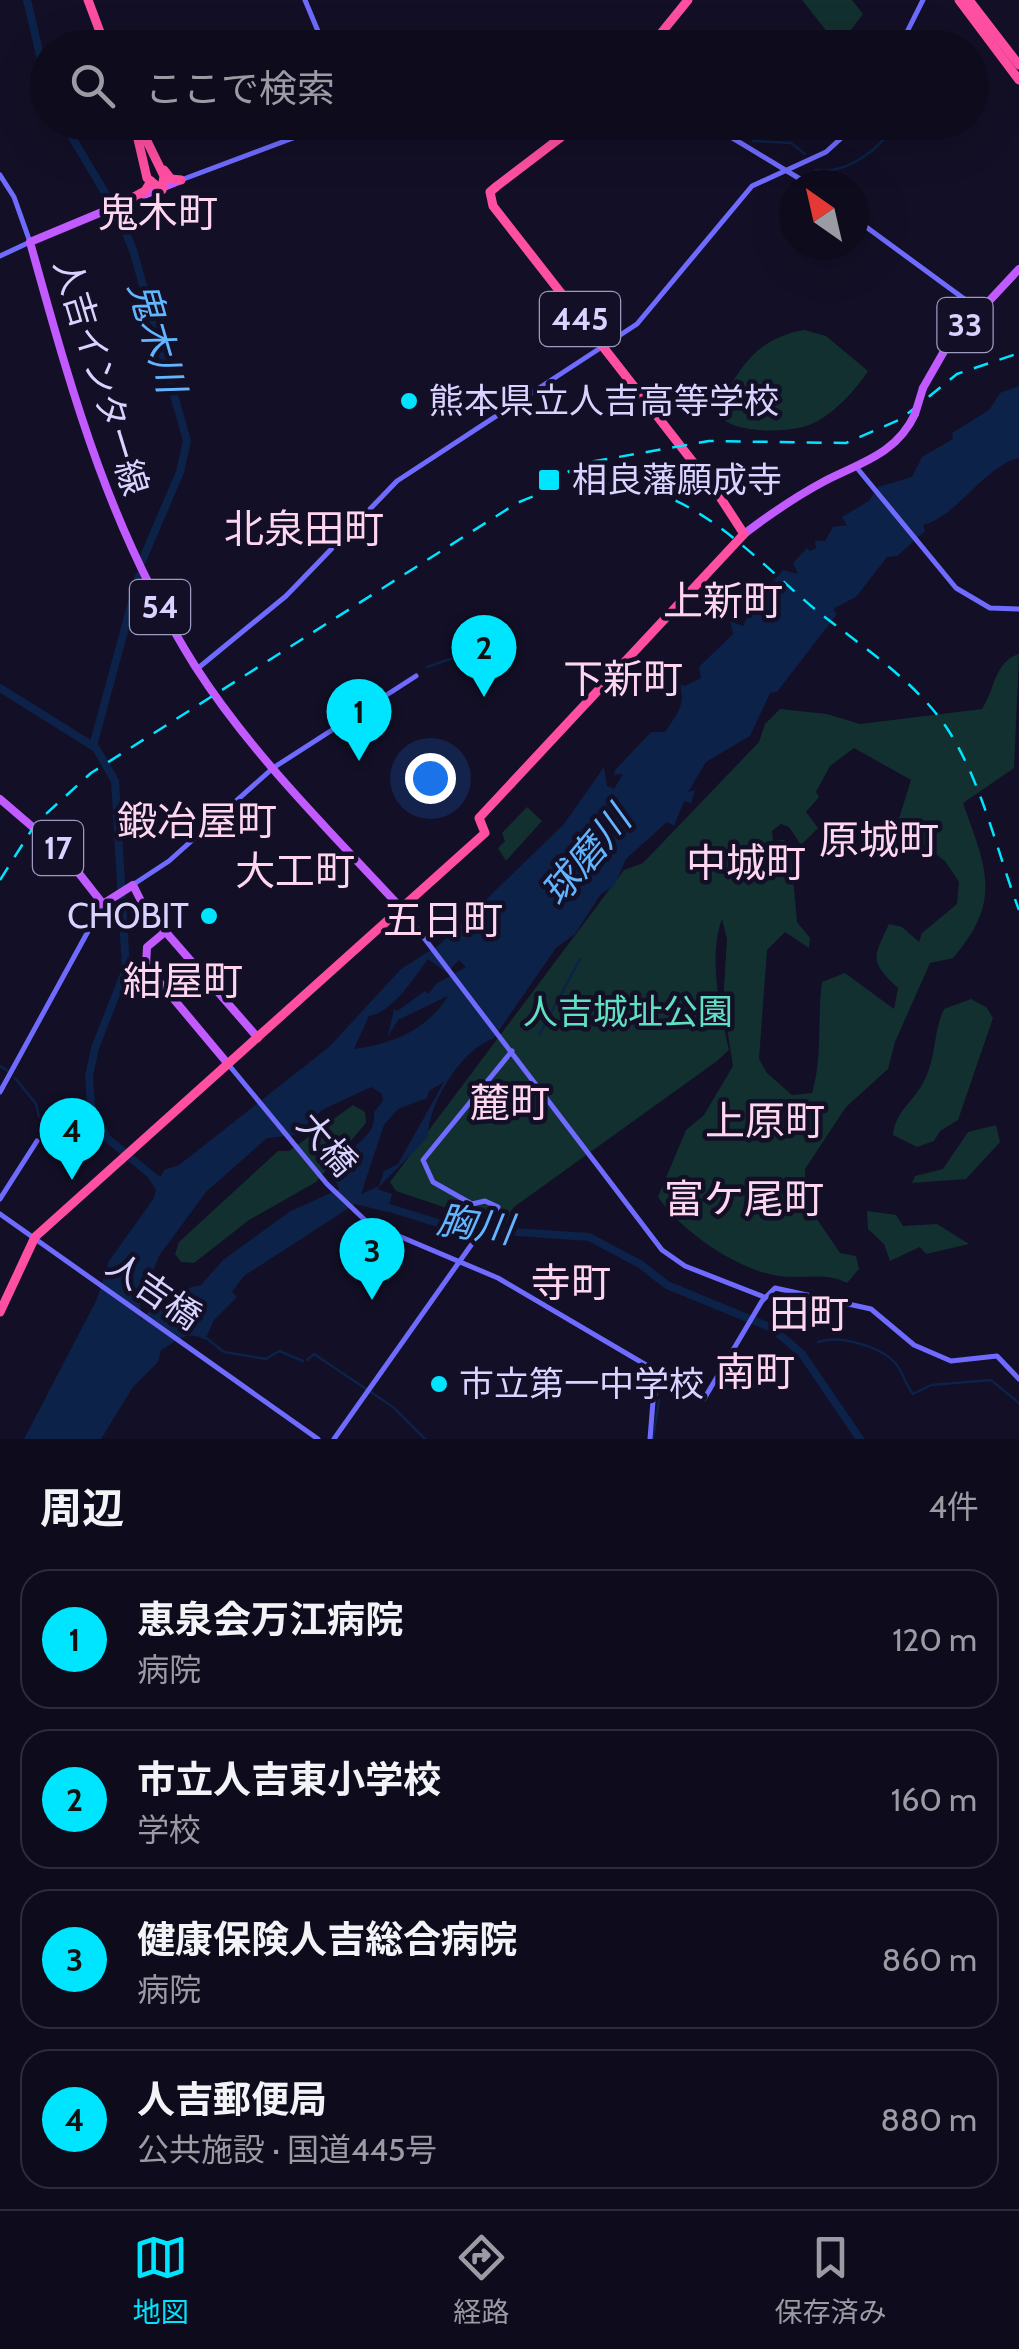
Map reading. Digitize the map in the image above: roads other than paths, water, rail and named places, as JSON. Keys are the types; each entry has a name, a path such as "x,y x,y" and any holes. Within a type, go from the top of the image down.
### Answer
{"highway":[{"path":"88,0 99,30"},
{"path":"664,30 688,0"},
{"path":"959,0 982,30"},
{"path":"969,0 1019,66"},
{"path":"989,40 1019,80"},
{"path":"117,207 145,191 150,181 140,140"},
{"path":"146,140 164,176 162,189 150,181"},
{"path":"147,140 168,177 181,180"},
{"name":"445","path":"557,140 497,186 490,197 514,235 718,494 744,534"},
{"path":"150,181 164,176"},
{"path":"0,1312 36,1237 485,833 479,818 744,534"}],"main road":[{"name":"人吉インター線","path":"181,180 31,244 87,445 152,592 198,669 273,768 402,909"},
{"name":"33","path":"744,534 817,485 858,468 897,441 915,414 935,361 978,309 1019,269"},
{"name":"17","path":"0,799 54,844 105,904 131,886 144,907 258,1038"},
{"path":"165,932 147,947 146,966 228,1064"}],"street":[{"path":"306,0 318,30"},
{"path":"908,30 923,0"},
{"path":"181,180 288,140"},
{"path":"736,140 784,169"},
{"path":"198,669 286,596 397,481 604,348 657,306 723,217 752,186 826,152 840,140"},
{"path":"162,189 223,164"},
{"path":"0,175 14,197 31,244 0,258"},
{"path":"869,229 978,309"},
{"path":"858,468 938,568 971,600 990,608 1019,609"},
{"path":"131,886 168,861 273,768 416,676"},
{"path":"0,1092 105,904"},
{"path":"402,909 662,1250 685,1266 764,1299"},
{"path":"334,1439 498,1207 485,1200 472,1204 438,1186 423,1160 510,1047"},
{"name":"大橋","path":"228,1064 362,1218 380,1230 464,1260"},
{"path":"0,1199 37,1141"},
{"name":"人吉橋","path":"0,1214 318,1439"},
{"path":"464,1260 704,1399 764,1299 775,1288 871,1308 932,1355 966,1362 997,1356 1019,1379"},
{"path":"650,1439 653,1400 662,1375"}],"water":[{"name":"球磨川","path":"1019,386 1019,458 994,471 947,512 923,525 925,531 897,556 887,557 856,597 833,609 837,614 777,692 770,693 750,736 706,762 688,792 695,790 691,803 684,801 674,826 667,822 626,859 614,886 601,894 575,934 556,948 493,1039 458,1066 440,1095 428,1137 377,1189 392,1194 387,1212 355,1204 244,1276 232,1292 237,1297 214,1320 205,1340 188,1336 161,1350 158,1362 133,1387 101,1439 24,1439 97,1299 109,1261 154,1198 156,1190 146,1174 161,1176 164,1170 179,1165 329,1047 401,969 439,945 564,824 604,767 607,786 614,789 623,774 614,775 615,770 651,732 665,732 677,714 682,697 679,683 685,686 701,678 699,667 733,634 730,621 743,626 750,612 755,614 754,608 760,603 752,595 762,594 783,570 798,574 793,563 807,548 810,551 816,548 815,541 825,541 833,527 847,525 842,517 869,501 878,487 912,477 922,457 953,439 952,433 989,410 1000,393","holes":["428,959 447,973 459,960 466,967 436,984 428,994 425,991 397,1011 394,1009 388,1036 398,1020 448,996 439,1008 407,1033 354,1049 369,1016 394,1002","444,1082 398,1164 384,1171 379,1186 361,1194 384,1125 398,1109 427,1098 429,1091","371,1087 382,1094 372,1127 343,1162 336,1182 339,1189 289,1212 223,1260 201,1285 167,1293 141,1320 140,1303 159,1256 206,1192 267,1138 296,1135 322,1110"]}],"waterway":[{"name":"鬼木川","path":"27,0 34,30"},
{"name":"鬼木川","path":"74,140 120,218 133,250 187,441 180,472 142,561"},
{"path":"828,170 852,164 884,140"},
{"path":"753,141 791,143 805,154"},
{"name":"鬼木川","path":"93,746 139,576"},
{"path":"427,667 453,658"},
{"path":"0,688 96,748 115,781 126,969 95,1048 89,1076 91,1106 107,1138 156,1179"},
{"path":"539,1035 580,959"},
{"path":"0,1066 8,1071"},
{"path":"15,1078 36,1104 39,1117"},
{"name":"胸川","path":"380,1205 454,1228 589,1237 640,1264 667,1285 772,1328 802,1354 860,1439"},
{"path":"205,1337 224,1352 266,1359 279,1351 303,1361"},
{"path":"818,1342 848,1341 881,1352 896,1364 913,1394 931,1385 991,1380 1019,1403"},
{"path":"307,1360 314,1354 393,1407 425,1439"},
{"path":"653,1439 659,1400"}],"railway":[{"path":"543,483 590,462 709,441 846,443 901,419 957,374 1019,353"},
{"path":"0,880 36,823 91,773 517,503 566,487 616,484 674,500 718,526 922,697 962,753 1019,910"}],"place":[{"name":"熊本県立人吉高等学校","path":"409,401"},
{"name":"相良藩願成寺","path":"549,480"},
{"name":"市立人吉東小学校","path":"484,697"},
{"name":"恵泉会万江病院","path":"359,761"},
{"name":"CHOBIT","path":"209,916"},
{"name":"人吉郵便局","path":"72,1180"},
{"name":"健康保険人吉総合病院","path":"372,1300"},
{"name":"市立第一中学校","path":"439,1384"}],"district":[{"name":"鬼木町","path":"158,213"},
{"name":"北泉田町","path":"304,529"},
{"name":"上新町","path":"723,601"},
{"name":"下新町","path":"623,679"},
{"name":"鍛冶屋町","path":"197,821"},
{"name":"原城町","path":"879,840"},
{"name":"中城町","path":"746,863"},
{"name":"大工町","path":"295,871"},
{"name":"五日町","path":"443,920"},
{"name":"紺屋町","path":"183,981"},
{"name":"麓町","path":"510,1103"},
{"name":"上原町","path":"765,1121"},
{"name":"富ケ尾町","path":"744,1199"},
{"name":"寺町","path":"571,1283"},
{"name":"田町","path":"809,1314"},
{"name":"南町","path":"755,1372"}],"park label":[{"name":"人吉城址公園","path":"628,1012"}]}
